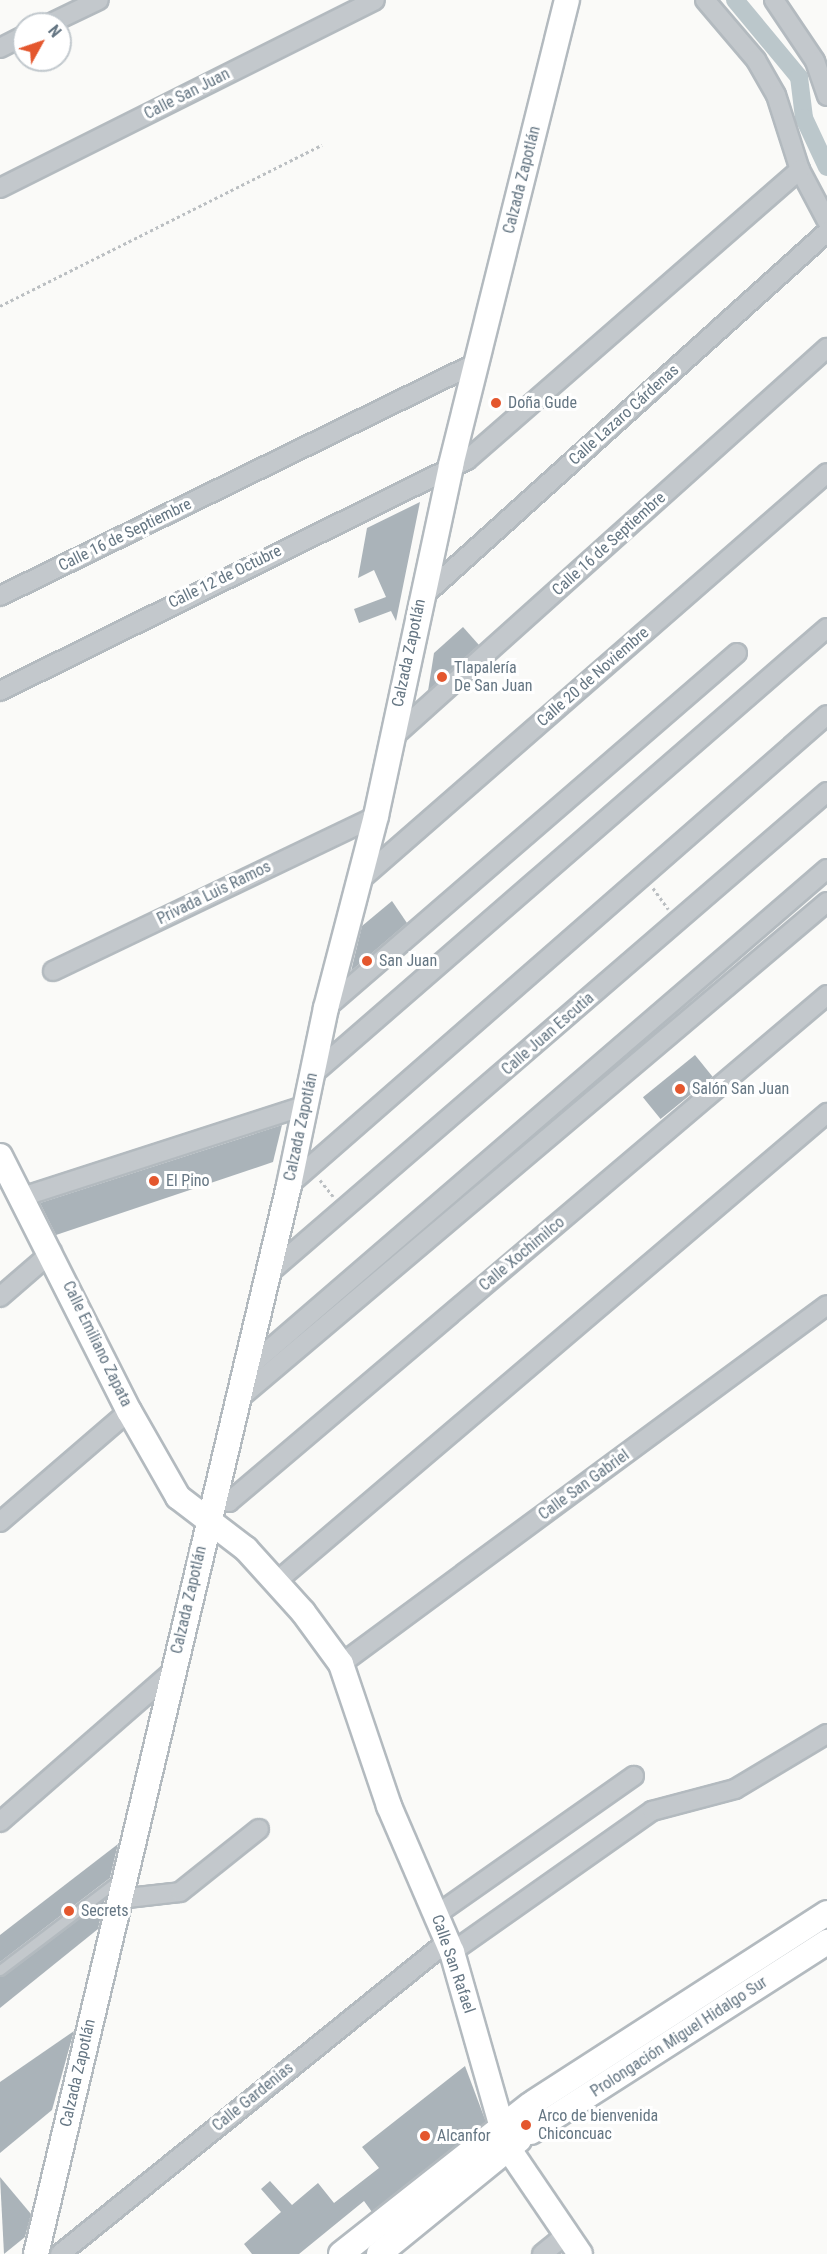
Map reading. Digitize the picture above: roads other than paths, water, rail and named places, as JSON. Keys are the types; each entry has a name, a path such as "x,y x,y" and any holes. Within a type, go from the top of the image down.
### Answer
{"street":[{"path":"72,13 99,0"},
{"name":"Calle San Juan","path":"0,188 375,0"},
{"name":"Calzada Zapotlán","path":"36,2254 214,1497 234,1403 289,1185 326,1008 376,816 390,740 450,465 567,0"},
{"path":"705,0 756,60 776,95 800,170 827,221"},
{"path":"774,0 814,61 827,96"},
{"name":"Calle 12 de Octubre","path":"0,691 486,446 800,170"},
{"name":"Calle Lazaro Cárdenas","path":"421,598 827,232"},
{"name":"Calle 16 de Septiembre","path":"390,740 827,348"},
{"name":"Calle 16 de Septiembre","path":"0,596 476,363"},
{"name":"Calle 20 de Noviembre","path":"358,882 827,473"},
{"path":"312,1075 827,628"},
{"path":"326,1008 737,652"},
{"path":"289,1185 827,715"},
{"name":"Calle Juan Escutia","path":"268,1274 353,1205 827,792"},
{"name":"Privada Luis Ramos","path":"53,971 376,816"},
{"path":"242,1373 827,869"},
{"path":"234,1403 827,902"},
{"name":"Calle Xochimilco","path":"214,1497 229,1502 827,995"},
{"path":"22,1197 306,1105"},
{"path":"276,1582 827,1113"},
{"name":"Calle Emiliano Zapata","path":"0,1156 52,1252 129,1411 178,1497 207,1524 246,1549 276,1582"},
{"path":"0,1297 52,1252"},
{"name":"Calle San Gabriel","path":"341,1664 827,1305"},
{"path":"0,1522 129,1411"},
{"name":"Calle San Rafael","path":"276,1582 341,1664 389,1806 449,1947 504,2121 522,2138 574,2244"},
{"path":"0,1822 173,1671"},
{"name":"Calle Gardenias","path":"60,2254 449,1947 652,1811 735,1788 827,1734"},
{"path":"436,1915 634,1776"},
{"path":"122,1887 180,1892 259,1829"},
{"name":"Prolongación Miguel Hidalgo Sur","path":"341,2254 504,2121 827,1913"},
{"name":"Prolongación Miguel Hidalgo Sur","path":"379,2254 522,2138 827,1942"},
{"path":"542,2254 574,2244"}],"lane":[{"path":"0,1970 122,1887"}],"waterway":[{"path":"735,0 799,77 804,118 827,167"}],"place":[{"name":"Doña Gude","path":"496,403"},
{"name":"Tlapalería De San Juan","path":"442,677"},
{"name":"San Juan","path":"367,961"},
{"name":"Salón San Juan","path":"680,1089"},
{"name":"El Pino","path":"154,1181"},
{"name":"Secrets","path":"69,1911"},
{"name":"Arco de bienvenida Chiconcuac","path":"526,2125"},
{"name":"Alcanfor","path":"425,2136"}]}
